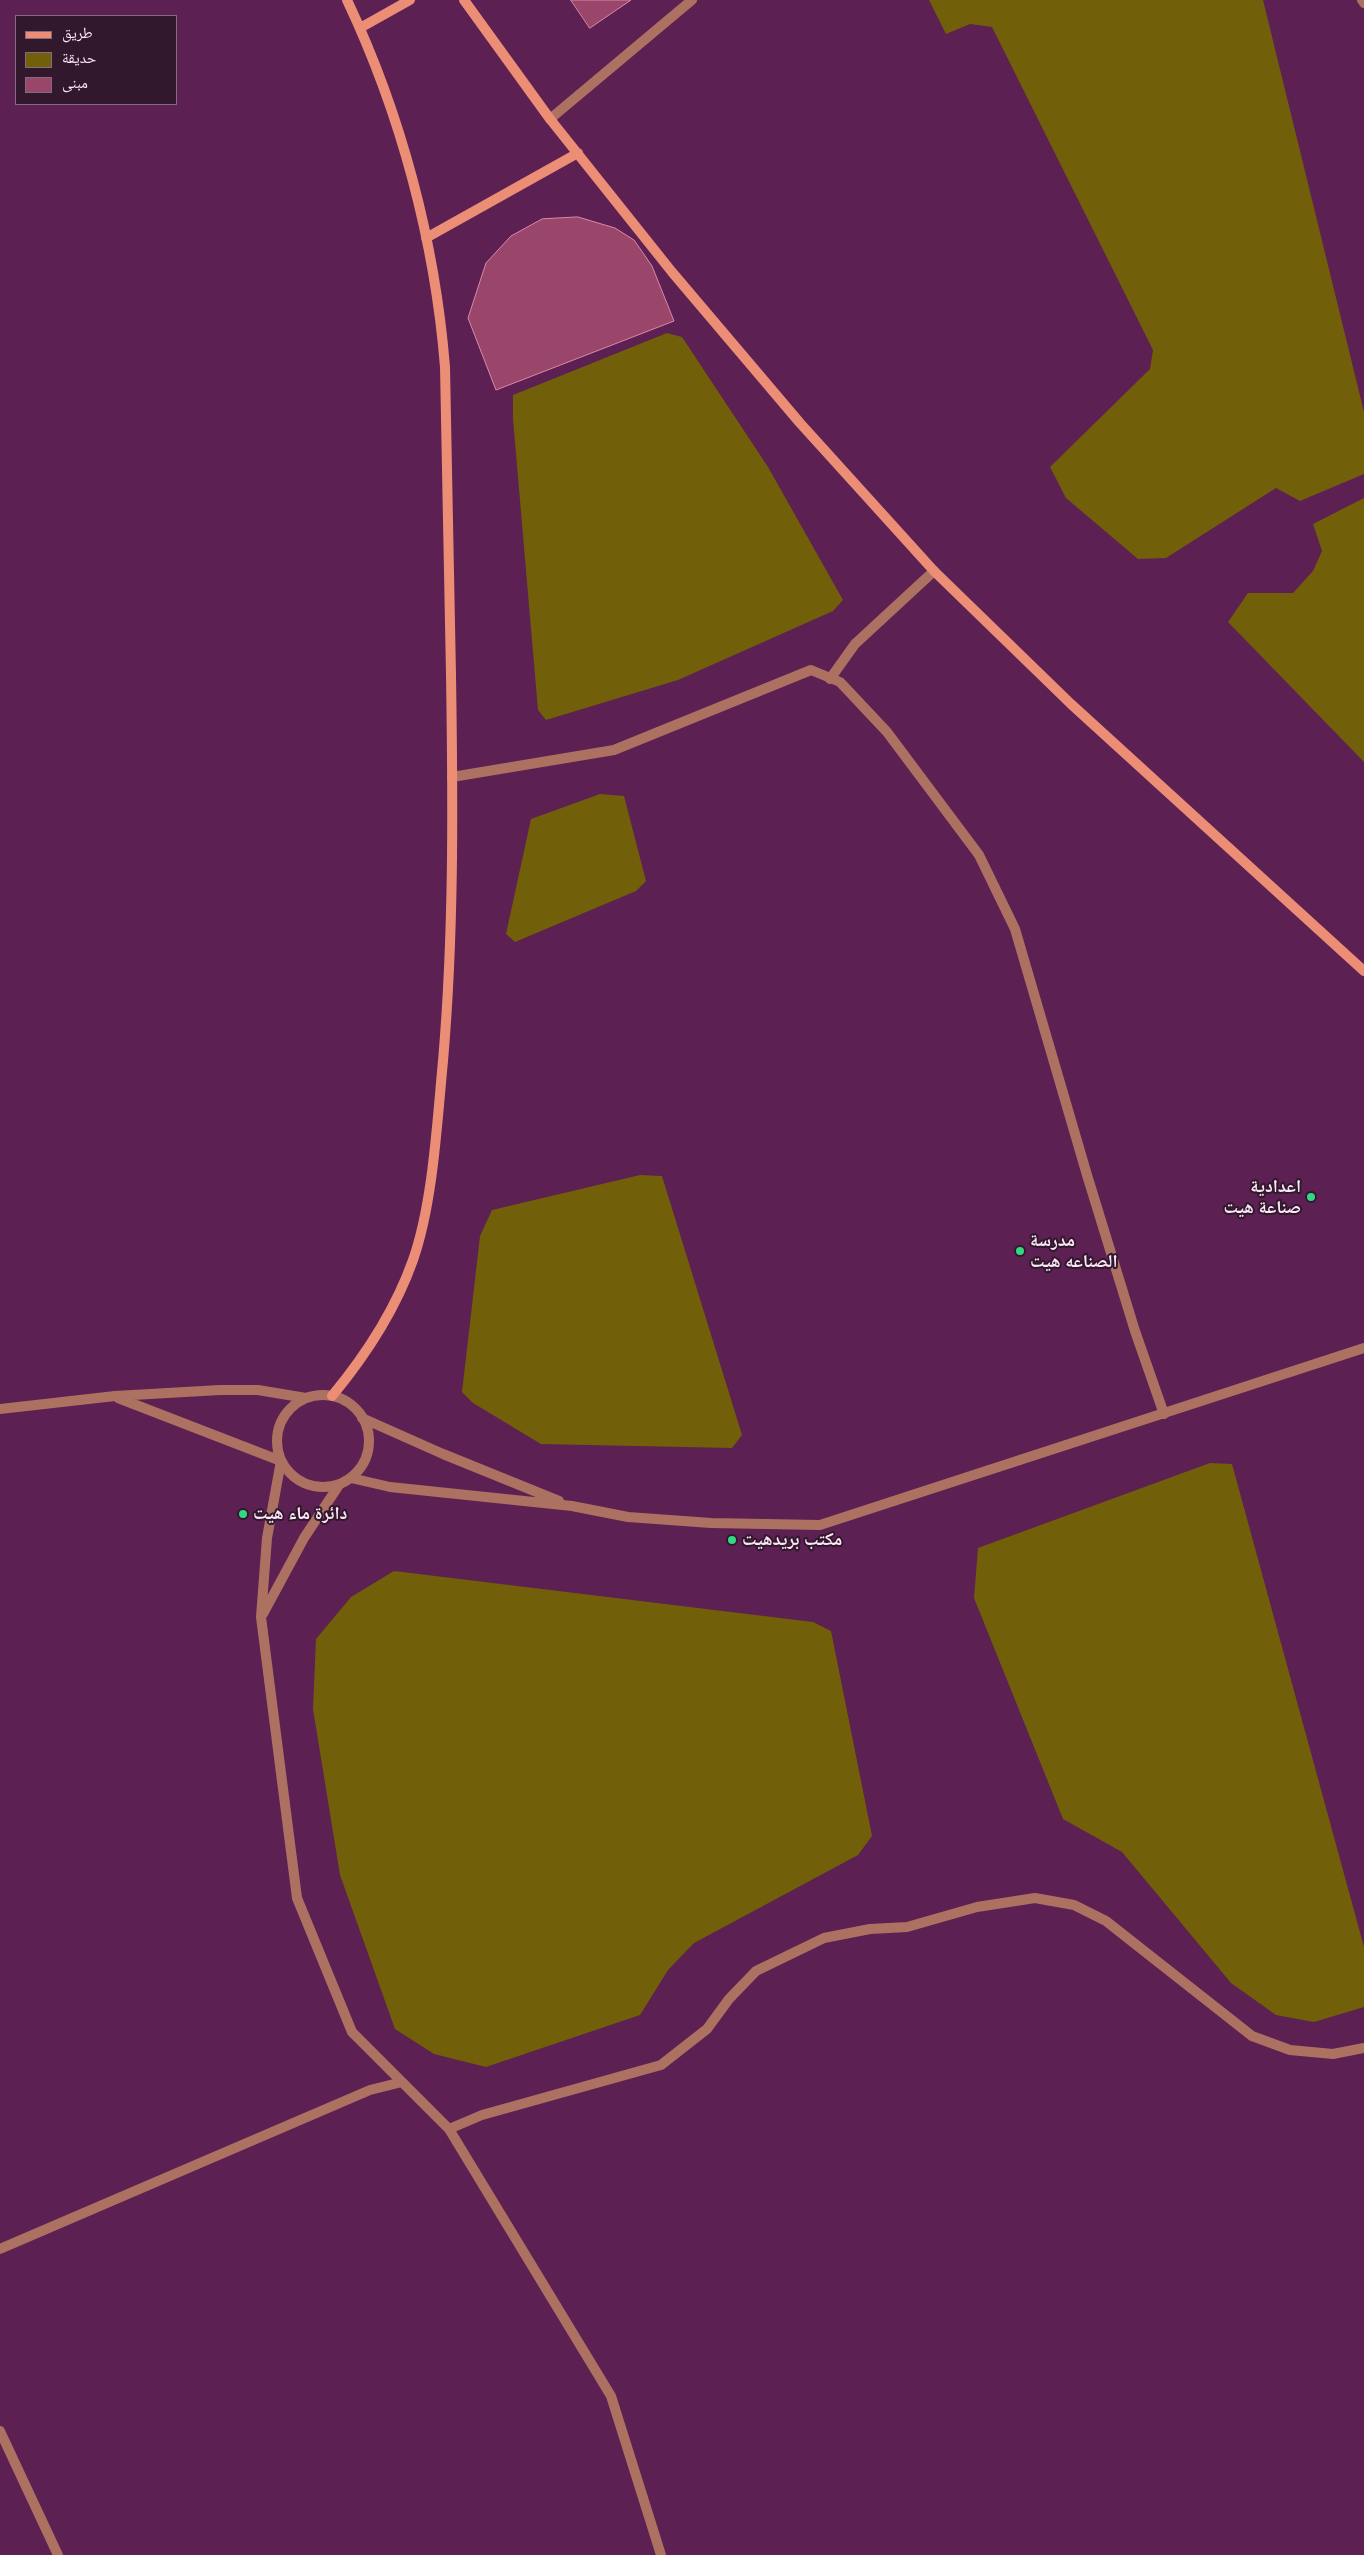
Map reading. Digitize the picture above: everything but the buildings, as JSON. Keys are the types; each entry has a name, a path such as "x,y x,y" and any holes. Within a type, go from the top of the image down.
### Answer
{"main road":[{"path":"332,1396 357,1366 379,1332 413,1260 424,1221 438,1111 448,1000 453,889 445,367 441,310 426,238 400,140 360,28 347,0"},
{"path":"360,28 410,0"},
{"path":"464,0 550,119 672,272 794,416 934,571 1071,704 1364,970"},
{"path":"426,238 578,153"}],"street":[{"path":"550,119 692,0"},
{"path":"830,678 855,644 934,571"},
{"path":"452,777 614,750 811,670 840,682 888,732 979,855 1015,929 1086,1175 1135,1331 1164,1414"},
{"path":"351,1478 390,1488 572,1506 637,1518 711,1523 820,1526 1364,1348"},
{"path":"0,1409 115,1396 220,1390 258,1390 306,1398 332,1396 344,1400 362,1418 368,1430 366,1457 360,1468 351,1478 339,1485 326,1487 312,1486 289,1473 281,1461 276,1443 280,1424 290,1408 306,1398"},
{"path":"115,1396 281,1461"},
{"path":"362,1418 443,1454 572,1506"},
{"path":"281,1461 267,1538 261,1617 297,1898 352,2032 450,2129 611,2396 662,2555"},
{"path":"261,1617 304,1538 339,1485"},
{"path":"450,2129 482,2115 661,2065 708,2029 728,1999 756,1971 824,1938 870,1929 907,1927 977,1907 1035,1898 1074,1904 1106,1921 1252,2036 1290,2050 1333,2054 1364,2048"},
{"path":"0,2249 370,2090 402,2082"},
{"path":"0,2431 58,2555"}],"green space":[{"path":"929,0 1263,0 1364,412 1364,474 1300,501 1276,488 1166,558 1138,559 1066,498 1050,467 1150,369 1153,350 992,27 970,24 946,34"},
{"path":"667,333 682,337 768,467 843,600 833,611 678,680 546,720 538,710 513,419 513,395"},
{"path":"1364,498 1364,762 1228,622 1248,593 1293,593 1313,571 1322,551 1313,524"},
{"path":"600,794 624,796 646,881 636,891 515,942 506,934 531,819"},
{"path":"640,1175 662,1176 742,1435 732,1448 541,1444 473,1403 462,1392 480,1236 492,1210"},
{"path":"1210,1463 1232,1464 1364,1947 1364,2007 1314,2022 1276,2015 1231,1983 1122,1852 1063,1819 974,1598 978,1548"},
{"path":"394,1571 813,1622 831,1631 872,1836 858,1855 694,1943 668,1970 640,2015 486,2067 434,2054 395,2029 340,1875 313,1709 316,1639 351,1597"}],"place":[{"name":"اعدادية صناعة هيت","path":"1311,1197"},
{"name":"مدرسة الصناعه هيت","path":"1020,1251"},
{"name":"دائرة ماء هيت","path":"243,1514"},
{"name":"مكتب بريدهيت","path":"732,1540"}]}
